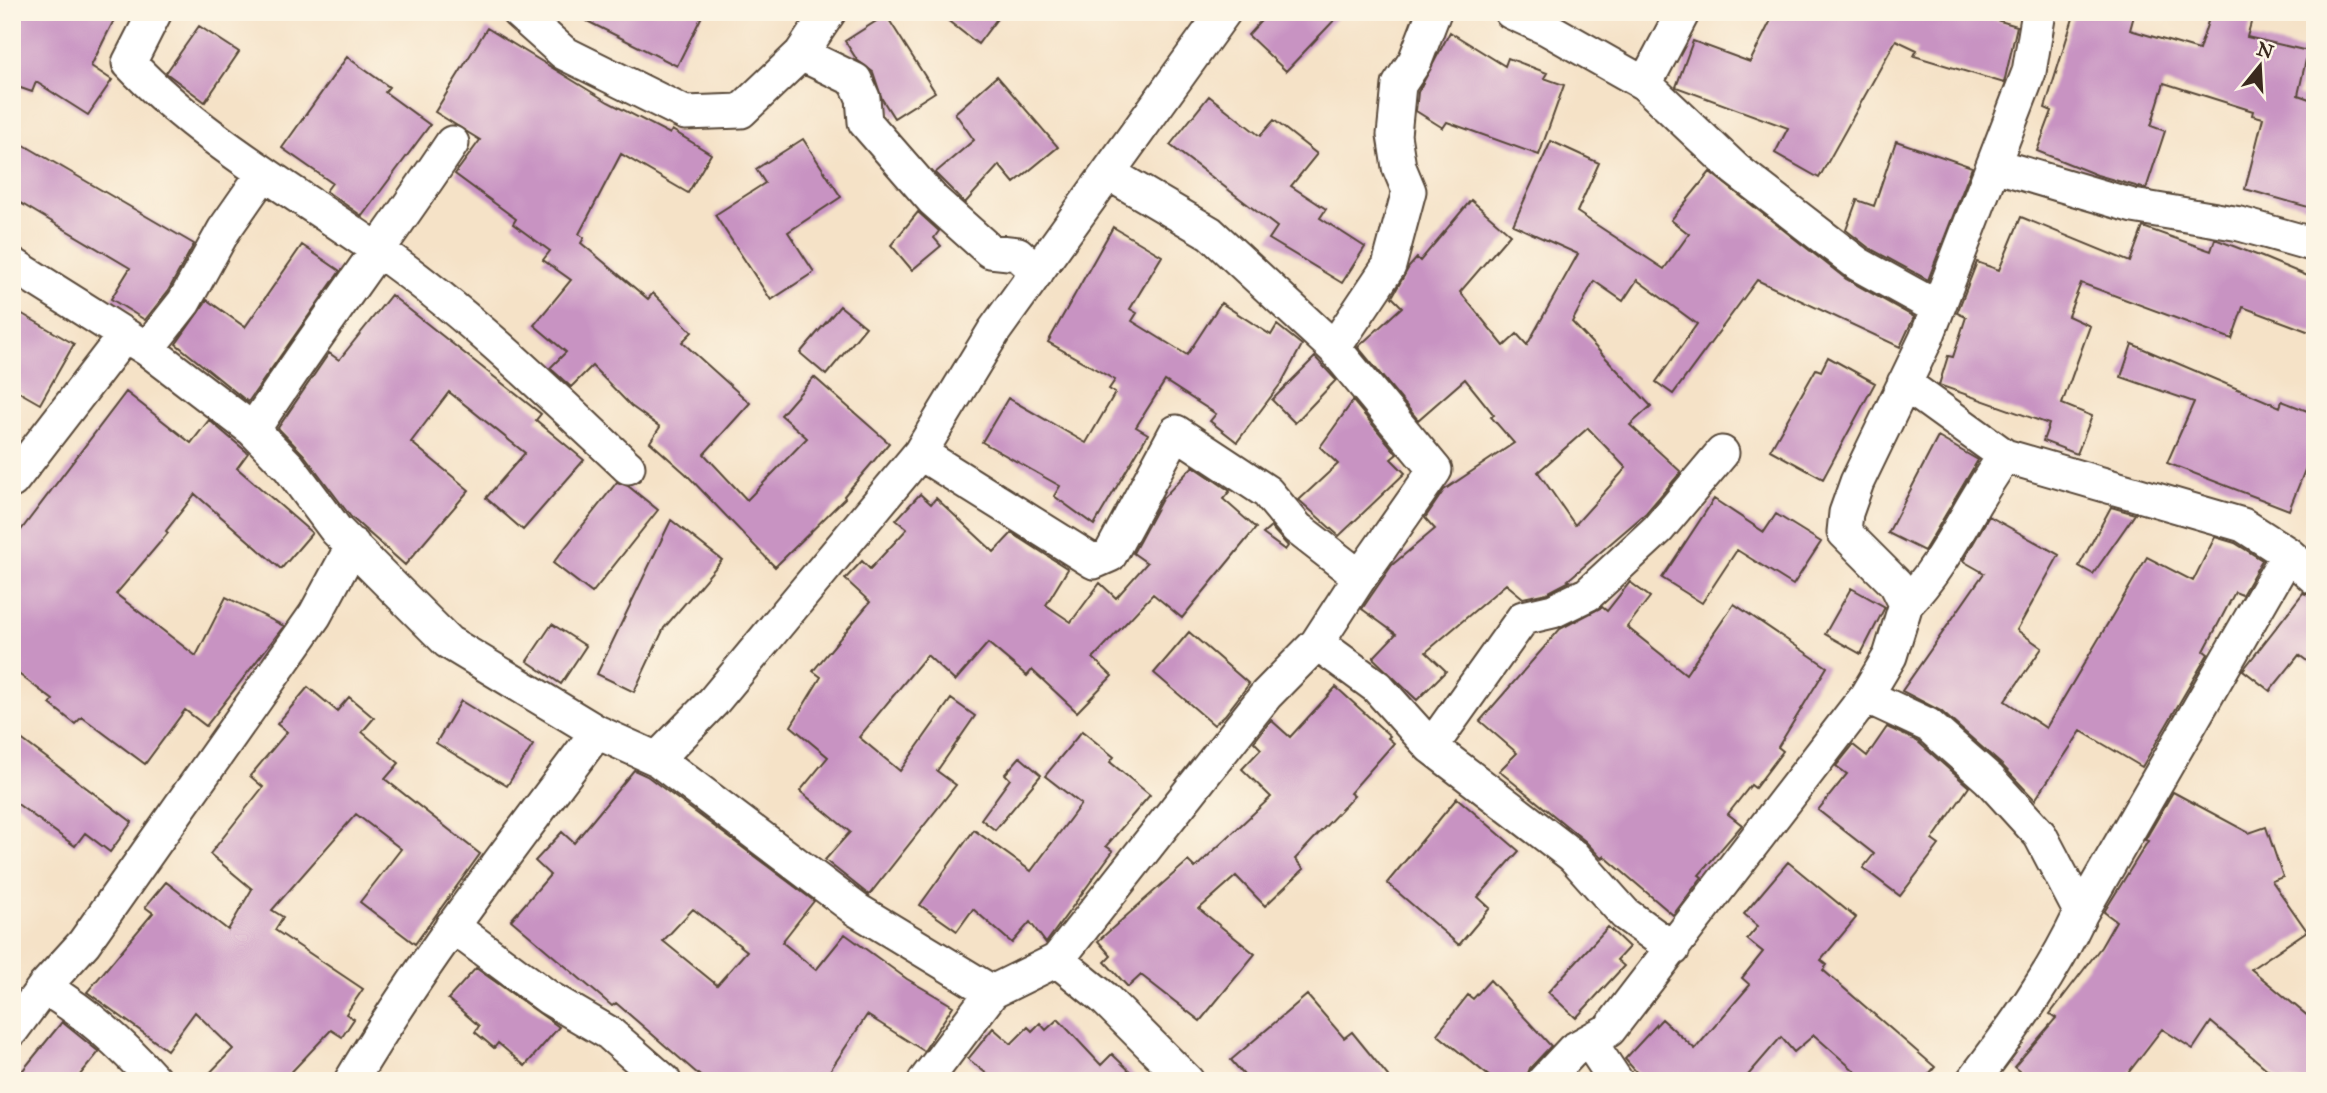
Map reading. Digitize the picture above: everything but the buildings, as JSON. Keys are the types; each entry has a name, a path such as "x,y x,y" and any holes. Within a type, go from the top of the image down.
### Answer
{"street":[{"path":"155,12 129,63 157,92 263,174 380,251 452,305 628,467"},
{"path":"518,12 564,53 685,113 741,111 801,54 830,12"},
{"path":"657,759 713,702 920,453 994,331 1110,174 1224,12"},
{"path":"1334,348 1390,266 1409,191 1399,167 1394,135 1399,85 1415,61 1434,12"},
{"path":"1511,12 1546,28 1645,84 1735,169 1858,264 1938,308"},
{"path":"1645,84 1683,12"},
{"path":"1906,604 1896,584 1844,532 1846,513 1857,482 1938,308 1994,165 2029,72 2039,12"},
{"path":"801,54 855,80 863,98 865,122 933,200 990,251 1018,254 1037,272"},
{"path":"253,430 303,353 380,251 452,143"},
{"path":"1994,165 2133,206 2240,224 2315,245"},
{"path":"12,481 135,342 184,302 224,230 263,174"},
{"path":"925,1081 992,992 1057,960 1266,695 1317,643 1435,470 1334,348 1210,233 1110,174"},
{"path":"12,264 135,342 253,430 289,467 336,530 448,642 597,732 657,759 857,910 992,992"},
{"path":"1904,383 2005,456 2243,525 2288,554 2315,578"},
{"path":"920,453 1094,562 1110,555 1176,432 1267,492 1297,528 1360,577"},
{"path":"1431,747 1523,618 1553,611 1588,594 1658,529 1722,453"},
{"path":"1544,1081 1573,1050 1609,1030 1866,696 1890,656 1906,604 1930,579 2005,456"},
{"path":"12,1030 44,987 84,943 315,615 353,545"},
{"path":"1973,1081 2052,966 2288,554"},
{"path":"1317,643 1377,687 1431,747 1573,856 1625,914 1673,949"},
{"path":"1866,696 1928,724 1989,779 2040,835 2081,912"},
{"path":"351,1081 387,1020 452,926 597,732"},
{"path":"452,926 549,998 609,1033 664,1081"},
{"path":"1057,960 1104,998 1187,1081"},
{"path":"44,987 88,1014 128,1051 155,1081"},
{"path":"1590,1042 1616,1081"}]}
